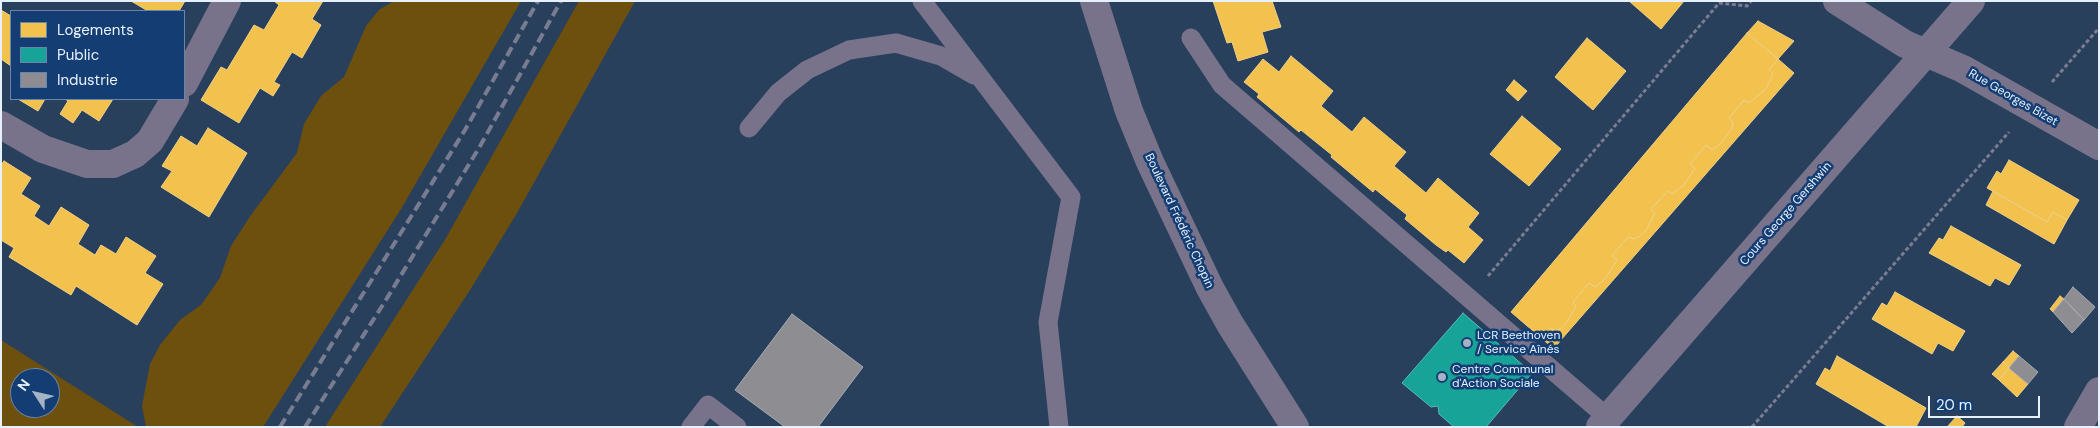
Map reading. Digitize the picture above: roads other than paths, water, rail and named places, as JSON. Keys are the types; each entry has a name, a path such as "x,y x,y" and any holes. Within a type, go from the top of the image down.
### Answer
{"street":[{"path":"185,81 227,1"},
{"name":"Boulevard Frédéric Chopin","path":"1094,1 1129,110 1150,162 1210,288 1230,324 1295,427"},
{"name":"Rue Georges Bizet","path":"1837,1 1905,44 1963,69 2099,146"},
{"name":"Cours George Gershwin","path":"1604,423 1971,1"},
{"path":"1,125 52,152 87,164 113,164 135,154 150,141 174,100"},
{"path":"2078,427 2099,391"}],"lane":[{"path":"922,1 1072,198 1048,322 1059,427"},
{"path":"1191,38 1222,85 1469,299 1604,423"},
{"path":"749,128 778,93 807,70 849,50 896,43 941,56 981,79"},
{"path":"691,427 708,405 738,427"}],"railway":[{"path":"280,427 465,130 538,1"},
{"path":"305,427 479,148 561,1"}],"place":[{"name":"LCR Beethoven / Service Aînés","path":"1467,343"},
{"name":"Centre Communal d'Action Sociale","path":"1442,377"}]}
